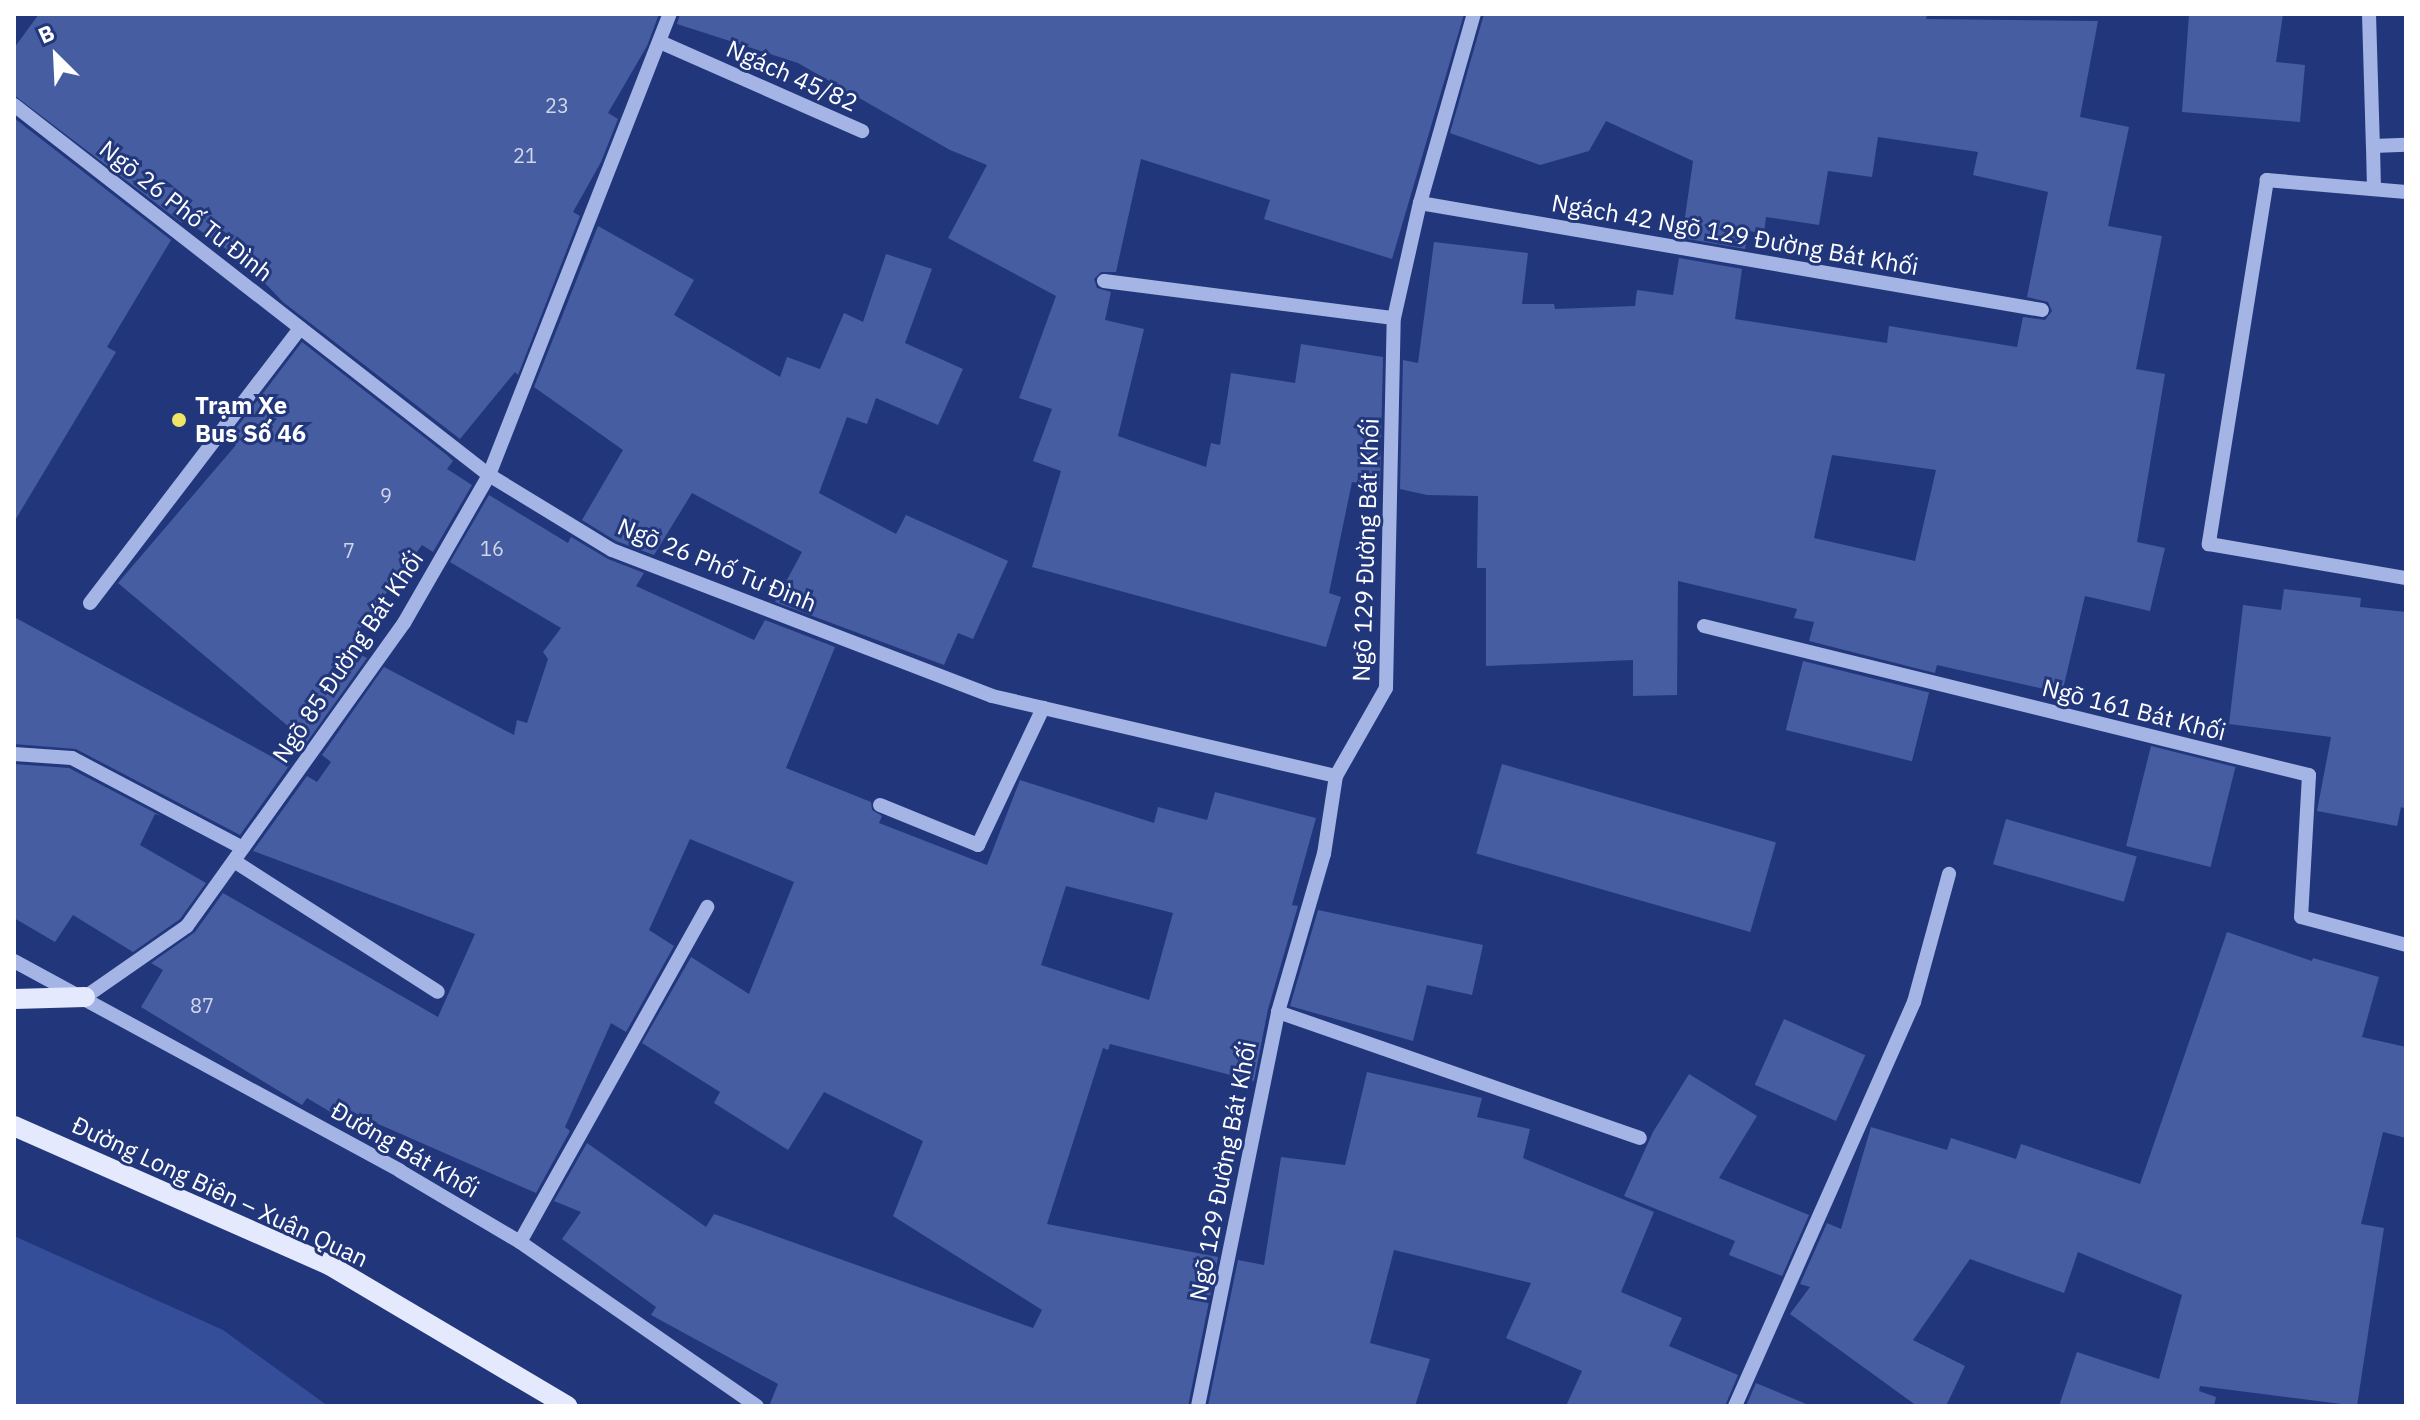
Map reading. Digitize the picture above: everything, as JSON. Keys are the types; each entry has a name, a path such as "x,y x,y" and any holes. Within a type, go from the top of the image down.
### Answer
{"main road":[{"path":"14,999 85,997"},
{"name":"Đường Long Biên – Xuân Quan","path":"14,1126 329,1265 567,1406"}],"street":[{"name":"Ngõ 85 Đường Bát Khối","path":"85,997 187,926 404,623 489,475 670,14"},
{"name":"Ngõ 129 Đường Bát Khối","path":"1198,1406 1278,1012 1324,854 1336,776 1386,688 1394,318 1420,203 1474,14"},
{"path":"2369,14 2374,189"},
{"name":"Ngách 45/82","path":"660,42 862,131"},
{"name":"Ngõ 26 Phố Tư Đình","path":"14,105 489,475 612,550 992,696 1336,776"},
{"path":"2373,146 2406,145"},
{"path":"2406,192 2267,180 2209,544 2406,578"},
{"name":"Ngách 42 Ngõ 129 Đường Bát Khối","path":"1420,203 2042,310"},
{"path":"1104,281 1394,318"},
{"path":"90,603 300,328"},
{"name":"Ngõ 161 Bát Khối","path":"1704,626 2309,775 2301,917 2406,945"},
{"path":"880,805 978,845 1043,708"},
{"path":"14,754 72,758 243,848"},
{"path":"234,861 438,992"},
{"path":"1735,1406 1914,1002 1949,874"},
{"path":"520,1242 707,907"},
{"name":"Đường Bát Khối","path":"14,961 85,997 520,1242 757,1406"},
{"path":"1278,1012 1640,1138"}],"shaded area":[{"path":"14,1236 223,1330 328,1406 14,1406"}],"building":[{"path":"39,14 659,14 647,46 608,113 618,119 601,162 573,212 580,216 518,375 515,372 460,439 283,302 247,264 184,219 182,223 14,95 14,48"},
{"path":"680,14 1464,14 1392,259 1264,219 1270,200 1141,159 1116,272 1101,272 1094,279 1097,288 1111,292 1105,320 1144,329 1118,436 1206,467 1211,443 1220,445 1231,373 1295,383 1301,344 1383,357 1380,486 1352,482 1329,593 1341,597 1326,647 1032,567 1061,471 1033,461 1052,409 1019,398 1056,296 948,238 987,165 950,150 798,63 677,24"},
{"path":"1484,14 1927,14 1926,19 2098,21 2080,117 2129,127 2108,226 2162,236 2136,369 2165,374 2137,542 2165,548 2150,611 2085,596 2063,689 2044,689 1937,665 1935,673 1809,641 1814,622 1794,618 1797,609 1678,581 1677,695 1633,696 1633,660 1486,666 1486,568 1477,568 1478,496 1427,495 1400,489 1403,360 1418,363 1434,242 1528,253 1522,304 1554,304 1555,309 1635,306 1637,290 1673,295 1679,258 1742,269 1735,319 1887,343 1889,326 2017,347 2023,317 2045,320 2052,311 2048,302 2027,297 2048,192 1973,175 1978,152 1878,137 1872,177 1828,171 1819,225 1766,217 1764,233 1748,231 1745,249 1682,238 1693,161 1606,121 1589,151 1540,165 1450,133","holes":["1832,455 1936,470 1915,561 1814,538"]},
{"path":"2189,14 2283,14 2276,62 2305,65 2300,122 2182,112"},
{"path":"14,118 171,240 107,347 116,352 14,522"},
{"path":"598,226 694,280 674,315 780,377 787,357 820,369 844,313 863,322 886,254 932,269 905,343 963,369 938,425 876,398 867,424 847,417 819,493 896,534 906,515 1008,561 973,639 958,633 944,665 775,602 802,552 692,493 654,555 616,541 582,520 623,450 534,387"},
{"path":"302,342 447,455 453,461 447,469 472,485 433,552 422,545 355,635 358,637 349,649 367,658 307,742 118,583 236,445 228,439"},
{"path":"489,495 568,543 571,537 608,559 644,573 636,586 754,640 765,620 835,647 786,768 871,802 872,810 882,816 879,823 987,865 1020,780 1154,823 1158,807 1207,820 1215,792 1316,818 1292,905 1298,906 1268,1009 1254,1081 1110,1044 1108,1050 1103,1048 1047,1224 1218,1257 1188,1406 769,1406 778,1384 651,1315 656,1307 562,1239 581,1212 554,1201 587,1143 706,1227 714,1214 1033,1328 1042,1310 893,1216 923,1141 824,1092 788,1150 714,1103 720,1092 642,1043 691,957 749,994 794,882 690,839 649,930 674,946 626,1032 611,1023 565,1127 570,1131 536,1193 360,1116 354,1126 307,1098 302,1105 141,1007 163,970 151,963 195,932 223,893 438,1017 475,934 253,851 307,776 317,782 331,762 322,755 384,667 514,735 517,720 527,723 548,659 543,652 561,628 450,562","holes":["1066,886 1173,913 1149,1000 1041,965"]},
{"path":"2284,589 2361,598 2360,607 2406,612 2406,809 2401,807 2397,826 2317,811 2331,737 2229,724 2243,605 2281,610"},
{"path":"14,617 289,766 240,835 76,749 14,744"},
{"path":"1803,661 1929,692 1912,761 1786,730"},
{"path":"2151,746 2235,767 2210,867 2126,846"},
{"path":"14,764 69,768 161,816 155,814 140,845 206,883 180,919 133,952 73,915 55,942 14,918"},
{"path":"1502,764 1776,843 1750,932 1476,853"},
{"path":"2006,819 2137,856 2124,902 1993,864"},
{"path":"1318,910 1483,945 1472,995 1427,985 1413,1041 1290,1006"},
{"path":"2227,932 2312,961 2313,958 2379,977 2362,1037 2406,1047 2406,1138 2383,1132 2361,1224 2384,1228 2357,1406 2200,1386 2199,1391 2216,1397 2214,1406 2059,1406 2077,1352 2159,1379 2182,1295 2078,1252 2064,1293 1970,1259 1913,1340 1965,1366 1946,1406 1917,1406 1790,1314 1810,1287 1800,1284 1827,1223 1841,1229 1871,1127 1947,1150 1951,1138 2016,1159 2021,1144 2140,1184"},
{"path":"1784,1019 1865,1055 1836,1121 1755,1085"},
{"path":"1367,1072 1482,1098 1477,1117 1530,1129 1523,1158 1654,1212 1621,1292 1682,1318 1669,1346 1738,1375 1725,1406 1566,1406 1582,1371 1506,1338 1531,1283 1394,1250 1370,1343 1430,1359 1415,1406 1208,1406 1238,1260 1264,1265 1281,1157 1345,1165"},
{"path":"1689,1074 1757,1116 1719,1178 1809,1215 1782,1276 1729,1255 1735,1241 1624,1196 1653,1132"},
{"path":"1756,1383 1811,1406 1746,1406"}],"place":[{"name":"Trạm Xe Bus Số 46","path":"179,420"}]}
